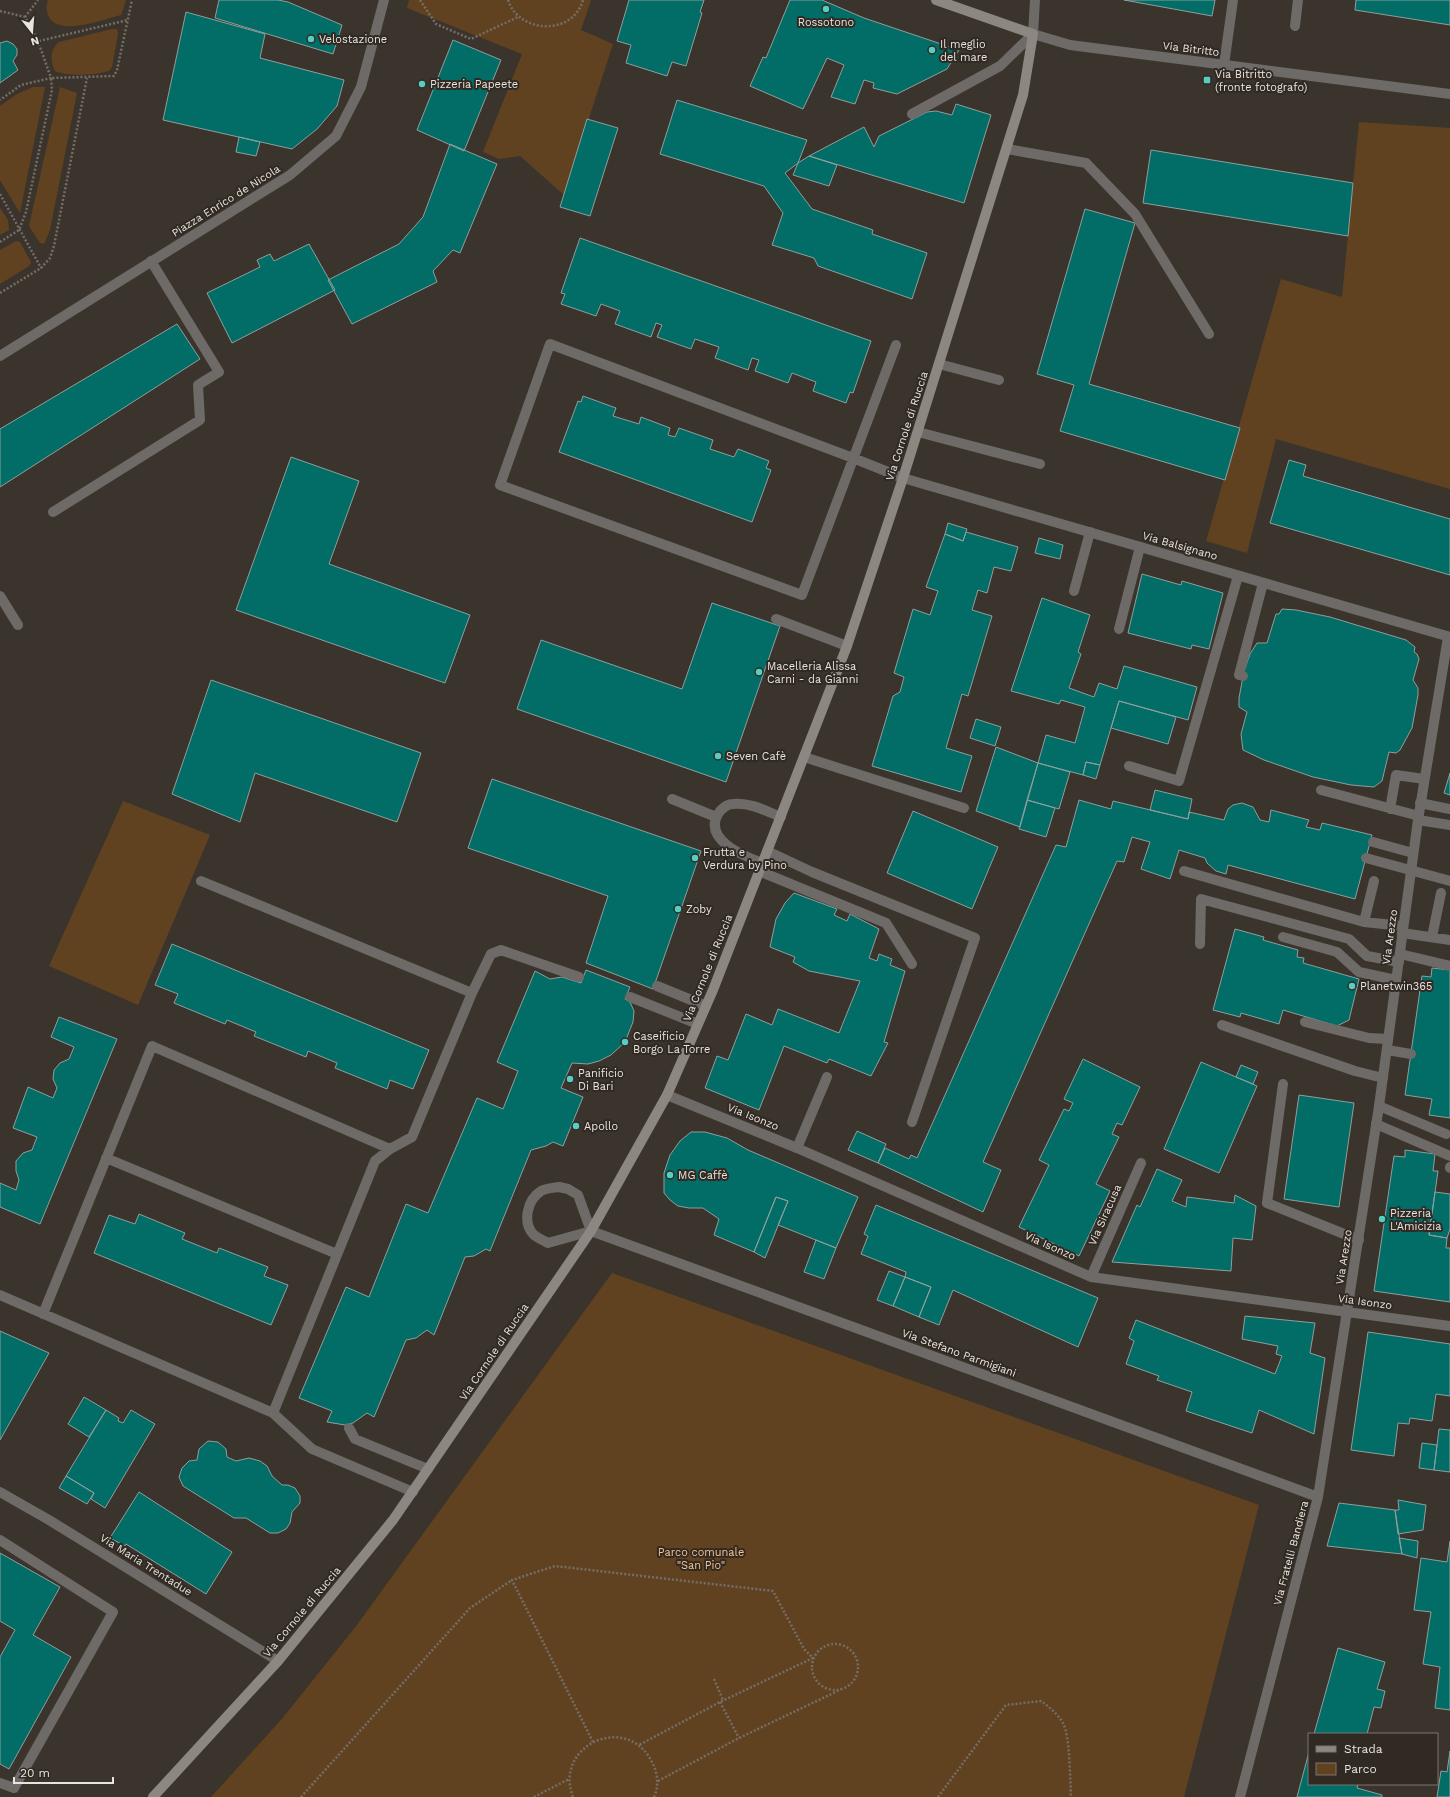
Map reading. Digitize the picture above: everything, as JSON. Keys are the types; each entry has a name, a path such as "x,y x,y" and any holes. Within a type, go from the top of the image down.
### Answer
{"main road":[{"name":"Via Bitritto","path":"936,0 1033,34"},
{"name":"Via Cornole di Ruccia","path":"153,1797 278,1661 393,1520 591,1231 667,1095 706,1006 847,646 918,432 1007,149 1026,82 1033,34"}],"street":[{"name":"Piazza Enrico de Nicola","path":"0,356 290,175 336,136 361,87 384,0"},
{"path":"912,114 1000,66 1033,34 1035,0"},
{"path":"1224,65 1233,0"},
{"path":"1295,26 1298,0"},
{"name":"Via Bitritto","path":"1033,34 1070,45 1450,94"},
{"path":"1007,149 1086,163 1135,214 1208,334"},
{"path":"53,512 200,420 198,385 219,372 151,261"},
{"name":"Via Balsignano","path":"853,458 802,595 500,485 550,344 853,458 903,478 1449,637"},
{"path":"853,458 896,345"},
{"path":"939,364 999,380"},
{"path":"918,432 1040,464"},
{"path":"1074,591 1090,532"},
{"path":"1119,629 1140,547"},
{"path":"1129,766 1179,781 1238,576"},
{"path":"1243,676 1239,675 1263,583"},
{"path":"0,596 18,625"},
{"path":"776,619 847,646"},
{"name":"Via Arezzo","path":"1348,1312 1387,1050 1420,803 1449,637"},
{"path":"804,757 964,808"},
{"path":"1390,809 1396,775 1424,779"},
{"path":"1321,790 1450,826"},
{"path":"672,799 716,817"},
{"path":"1420,803 1450,809"},
{"path":"780,817 750,805 732,804 721,810 716,817 715,826 720,839 742,856 760,867 886,923 912,964"},
{"path":"1373,842 1413,853"},
{"path":"767,851 812,872 974,938 912,1122"},
{"path":"1366,858 1411,869 1450,881"},
{"path":"1184,871 1364,922 1450,940"},
{"path":"201,881 472,993"},
{"path":"1364,922 1374,881"},
{"path":"1432,937 1441,893"},
{"path":"1200,944 1201,900 1349,939 1367,956 1399,958 1450,966"},
{"path":"1283,937 1337,952 1359,972 1396,980"},
{"path":"273,1413 375,1161 390,1148 412,1137 472,993 491,954 501,950 578,977"},
{"path":"658,986 706,1006"},
{"path":"630,997 698,1024"},
{"path":"1305,1022 1369,1038 1388,1040"},
{"path":"1222,1026 1355,1071 1383,1078"},
{"path":"43,1314 152,1046 390,1148"},
{"path":"1387,1050 1411,1054"},
{"path":"797,1148 827,1077"},
{"path":"1283,1084 1267,1203 1359,1240"},
{"name":"Via Isonzo","path":"667,1095 797,1148 1091,1277 1450,1326"},
{"path":"1379,1106 1446,1134"},
{"path":"1376,1124 1450,1156"},
{"path":"106,1158 337,1254"},
{"name":"Via Siracusa","path":"1091,1277 1141,1163"},
{"path":"559,1187 568,1188 578,1194 591,1231 548,1243 534,1235 528,1225 527,1216 531,1202 540,1191 559,1187"},
{"name":"Via Stefano Parmigiani","path":"591,1231 1318,1497"},
{"path":"0,1296 273,1413 312,1449 413,1492"},
{"name":"Via Fratelli Bandiera","path":"1240,1797 1318,1497 1348,1312"},
{"path":"349,1428 355,1439 428,1469"},
{"name":"Via Maria Trentadue","path":"0,1492 278,1661"},
{"path":"0,1540 113,1612 14,1788 0,1782"}],"path":[{"path":"25,18 38,0"},
{"path":"0,100 21,85 50,78 114,76 117,70 132,0"},
{"path":"420,0 436,24 471,38 518,16"},
{"path":"508,0 510,6 518,16 529,24 541,27 554,26 565,22 575,14 583,0"},
{"path":"0,11 4,10 25,18 38,41 50,78 52,90 26,212 19,230 0,242"},
{"path":"38,41 128,20"},
{"path":"0,293 41,268 50,258 54,246 87,78"},
{"path":"0,194 41,268"},
{"path":"301,1797 470,1608 512,1580 555,1566 773,1591 804,1649 813,1658"},
{"path":"512,1580 593,1742"},
{"path":"639,1745 723,1700 813,1658 823,1647 830,1644 845,1646 856,1656 858,1671 851,1684 739,1738 658,1780"},
{"path":"813,1658 811,1666 812,1674 821,1687 837,1691 844,1688"},
{"path":"714,1679 723,1700"},
{"path":"938,1797 1006,1705 1041,1701 1054,1711 1064,1724 1068,1749 1071,1797"},
{"path":"720,1702 739,1738"},
{"path":"573,1797 569,1779 572,1765 580,1752 593,1742 603,1738 615,1737 628,1739 639,1745 649,1754 655,1767 658,1780 654,1797"},
{"path":"534,1797 569,1779"}],"green space":[{"path":"48,0 126,0 121,15 93,23 71,26 53,22 47,11"},
{"path":"409,0 591,0 581,30 613,44 564,195 520,156 499,159 483,152 522,54 407,8"},
{"path":"117,29 118,34 112,67 109,71 97,74 82,75 67,74 55,71 52,63 52,52 59,42"},
{"path":"33,87 45,87 20,213 0,180 0,106 17,94"},
{"path":"60,87 77,93 50,230 44,244 40,243 29,226"},
{"path":"1359,122 1450,128 1450,489 1276,439 1247,553 1206,541 1281,279 1342,297"},
{"path":"0,208 8,220 9,230 0,235"},
{"path":"16,241 20,242 31,262 29,266 0,284 0,250"},
{"path":"123,801 210,835 138,1005 49,966"},
{"name":"Parco comunale \"San Pio\"","path":"612,1273 1259,1505 1184,1797 211,1797 281,1720 357,1625"}],"building":[{"name":"Velostazione","path":"219,0 278,0 288,2 342,25 333,54 215,18"},
{"path":"629,0 704,0 700,12 702,13 686,66 672,62 667,76 626,63 631,45 617,41"},
{"path":"790,0 822,0 864,18 959,50 947,69 897,94 873,88 874,83 864,80 855,104 831,97 844,65 827,58 803,109 750,86 763,57 766,58"},
{"path":"1124,0 1215,0 1212,16"},
{"path":"1356,0 1450,0 1450,25 1355,10"},
{"path":"186,12 265,34 260,58 344,80 337,106 317,129 292,149 163,120"},
{"path":"453,40 501,60 464,151 417,130"},
{"path":"7,41 13,44 17,49 17,55 13,61 18,70 0,83 0,43"},
{"path":"677,100 807,140 798,163 785,173 812,209 873,230 872,234 927,253 912,299 818,266 814,258 772,245 783,213 764,186 660,154"},
{"path":"956,104 991,115 964,203 809,156 864,127 874,147 879,136 927,112 936,111 952,115"},
{"path":"587,119 618,128 590,216 560,207"},
{"path":"239,137 260,142 256,156 236,152"},
{"path":"450,144 497,164 460,253 453,250 433,271 437,282 352,324 328,280 399,244 423,217"},
{"path":"1151,150 1353,183 1348,236 1143,203"},
{"path":"809,156 837,165 829,186 793,175 798,163"},
{"path":"1085,209 1135,223 1089,384 1240,428 1225,480 1060,431 1074,385 1037,374"},
{"path":"580,238 871,341 853,393 850,392 846,403 813,391 816,382 792,373 788,383 755,371 759,360 752,358 748,370 715,358 719,347 695,339 691,349 657,337 662,325 656,323 651,337 615,324 620,311 601,304 596,316 561,304 565,294 561,293"},
{"path":"309,244 335,290 232,343 207,293 260,267 257,260 270,254 274,261"},
{"path":"177,324 200,359 0,487 0,429"},
{"path":"583,396 616,408 613,416 639,424 641,417 670,428 668,435 675,437 679,428 713,440 710,449 734,457 738,449 769,461 766,468 771,470 752,522 559,452 578,401 581,402"},
{"path":"291,457 359,481 329,564 470,615 445,683 236,610"},
{"path":"1289,460 1306,465 1303,476 1450,519 1450,575 1270,523"},
{"path":"948,523 967,529 963,541 945,534"},
{"path":"966,532 1018,547 1011,571 994,567 987,593 978,590 972,610 992,616 968,696 962,694 946,748 972,756 961,792 872,766 893,696 900,692 904,677 894,673 913,609 930,615 938,591 926,587 945,534 963,541"},
{"path":"1039,538 1063,545 1060,559 1035,553"},
{"path":"1142,574 1181,585 1182,581 1223,593 1209,649 1192,645 1191,649 1128,633"},
{"path":"1042,598 1090,615 1078,652 1081,654 1069,688 1094,697 1099,683 1117,689 1124,666 1197,687 1188,720 1119,701 1100,765 1086,762 1083,775 1038,763 1046,735 1075,743 1085,707 1061,700 1059,704 1011,691"},
{"path":"712,603 780,626 726,782 517,709 541,640 682,689"},
{"path":"1282,609 1296,610 1330,617 1406,640 1415,647 1414,652 1417,654 1419,659 1413,680 1418,688 1418,695 1412,728 1400,750 1396,753 1389,752 1382,781 1374,787 1351,785 1313,777 1264,760 1243,750 1241,734 1247,712 1239,707 1239,698 1244,671 1250,654 1257,643 1267,643 1276,614 1279,614"},
{"path":"211,680 421,753 397,822 255,773 240,822 172,794"},
{"path":"1119,701 1176,717 1168,744 1111,728"},
{"path":"976,719 1001,727 995,746 970,738"},
{"path":"996,747 1038,763 1020,827 976,811"},
{"path":"1086,762 1100,765 1096,779 1083,775"},
{"path":"1038,763 1070,772 1059,809 1027,800"},
{"path":"1450,773 1450,795 1444,793"},
{"path":"492,779 701,851 653,989 586,963 608,896 468,848"},
{"path":"1155,790 1192,799 1188,819 1150,810"},
{"path":"1027,800 1055,808 1046,837 1019,829"},
{"path":"1079,800 1111,809 1113,801 1188,819 1189,812 1224,820 1228,809 1233,805 1242,803 1253,807 1260,820 1269,822 1271,810 1309,820 1306,827 1320,830 1322,823 1372,835 1355,899 1228,865 1226,874 1216,871 1207,863 1205,858 1179,850 1170,879 1141,869 1150,842 1132,837 1124,862 1117,861 983,1162 1001,1170 983,1212 878,1163 885,1148 909,1159 911,1155 917,1158 1056,845 1066,847"},
{"path":"913,811 998,847 972,909 887,873"},
{"path":"794,893 837,909 834,915 847,921 850,914 879,929 869,958 877,961 879,954 892,959 890,965 905,971 884,1042 888,1043 871,1076 829,1059 827,1063 784,1046 759,1110 705,1088 717,1056 728,1060 746,1014 772,1025 778,1009 839,1033 860,981 809,971 793,962 795,957 770,947 776,919 785,903"},
{"path":"1235,929 1264,937 1263,940 1298,950 1297,957 1304,958 1303,963 1359,979 1349,1020 1337,1026 1283,1010 1279,1024 1241,1013 1240,1017 1213,1010"},
{"path":"172,944 429,1050 413,1089 390,1080 387,1089 335,1068 337,1063 308,1051 306,1057 254,1036 256,1032 227,1020 225,1024 174,1003 178,994 155,985"},
{"path":"1432,968 1450,970 1450,1118 1429,1115 1432,1099 1405,1095 1422,976 1431,977"},
{"path":"586,970 630,987 625,999 630,1002 634,1011 633,1022 625,1042 611,1055 599,1061 588,1064 572,1063 561,1088 583,1097 563,1146 553,1142 546,1146 531,1150 490,1251 486,1249 474,1256 465,1257 434,1335 427,1330 416,1338 406,1340 374,1417 367,1413 353,1423 345,1425 327,1422 332,1411 299,1398 346,1287 369,1297 406,1204 428,1213 477,1098 503,1109 518,1071 497,1062 535,971 550,979 562,977 581,983"},
{"path":"59,1017 117,1039 40,1224 0,1207 0,1183 16,1190 19,1180 16,1171 16,1161 23,1153 32,1150 37,1137 13,1128 28,1087 53,1098 57,1088 53,1079 54,1070 60,1063 69,1059 74,1047 51,1037"},
{"path":"1083,1059 1140,1087 1122,1125 1117,1123 1112,1134 1119,1137 1096,1184 1110,1191 1079,1256 1019,1227 1049,1165 1039,1160 1064,1109 1069,1111 1073,1103 1064,1099"},
{"path":"1201,1062 1257,1086 1219,1173 1164,1149"},
{"path":"1241,1065 1258,1072 1253,1084 1236,1077"},
{"path":"1299,1095 1354,1103 1339,1207 1284,1199"},
{"path":"857,1131 886,1144 878,1163 848,1150"},
{"path":"691,1132 705,1132 727,1138 748,1150 858,1197 836,1248 778,1225 788,1201 776,1197 754,1252 714,1235 719,1219 703,1208 678,1206 670,1200 664,1193 664,1173 670,1155 680,1141"},
{"path":"1405,1150 1435,1154 1433,1171 1438,1171 1429,1235 1447,1238 1446,1248 1450,1248 1450,1302 1374,1291 1394,1156 1405,1157"},
{"path":"1157,1169 1182,1180 1172,1201 1186,1207 1187,1197 1234,1203 1235,1195 1256,1206 1252,1240 1233,1238 1231,1271 1112,1262 1137,1205 1140,1207"},
{"path":"1435,1192 1450,1194 1450,1229 1447,1238 1429,1235"},
{"path":"776,1197 788,1201 765,1258 754,1252"},
{"path":"876,1205 1098,1298 1078,1347 953,1290 939,1325 919,1317 931,1287 905,1277 906,1272 861,1254 868,1236 864,1234"},
{"path":"139,1214 185,1233 182,1239 217,1253 219,1248 268,1267 264,1276 288,1285 271,1325 94,1253 109,1215 135,1224"},
{"path":"816,1240 836,1248 824,1279 804,1272"},
{"path":"889,1271 905,1277 893,1306 877,1300"},
{"path":"905,1277 931,1287 919,1317 893,1306"},
{"path":"1245,1316 1315,1323 1310,1353 1325,1358 1314,1434 1259,1410 1252,1433 1186,1411 1192,1392 1157,1380 1159,1376 1126,1364 1134,1341 1129,1338 1136,1320 1275,1374 1282,1356 1276,1354 1278,1346 1242,1339"},
{"path":"0,1331 49,1353 0,1440"},
{"path":"1368,1332 1450,1344 1450,1396 1436,1394 1432,1421 1410,1418 1409,1424 1398,1423 1394,1456 1351,1450"},
{"path":"84,1397 106,1410 89,1437 68,1424"},
{"path":"106,1410 119,1418 118,1421 123,1423 131,1410 155,1424 105,1508 91,1499 94,1493 66,1476"},
{"path":"1439,1429 1450,1430 1450,1472 1434,1470"},
{"path":"208,1441 218,1442 226,1449 227,1457 236,1461 249,1458 260,1461 267,1466 272,1476 282,1485 288,1485 295,1488 300,1496 300,1503 292,1512 290,1523 286,1529 278,1533 270,1533 246,1518 234,1518 183,1486 179,1477 182,1468 189,1461 197,1460 199,1449"},
{"path":"1422,1443 1437,1445 1434,1470 1419,1468"},
{"path":"66,1476 94,1493 87,1504 59,1488"},
{"path":"139,1492 232,1552 206,1594 126,1544 125,1546 110,1538"},
{"path":"1398,1500 1426,1505 1423,1530 1398,1534 1395,1510 1399,1510"},
{"path":"1339,1503 1395,1510 1402,1554 1327,1546"},
{"path":"1399,1538 1418,1541 1417,1558 1402,1554"},
{"path":"1450,1541 1450,1710 1435,1708 1440,1667 1423,1664 1431,1612 1414,1610 1421,1558 1447,1562"},
{"path":"0,1553 60,1587 33,1635 71,1657 9,1769 0,1764 0,1657 15,1630 0,1621"},
{"path":"1338,1648 1385,1662 1377,1689 1385,1691 1381,1708 1374,1707 1367,1733 1314,1733"},
{"path":"1450,1751 1450,1797 1437,1797 1441,1771 1447,1772"},
{"path":"1308,1756 1308,1785 1358,1785 1357,1788 1382,1795 1382,1797 1297,1797"}],"place":[{"name":"Rossotono","path":"826,9"},
{"name":"Velostazione","path":"311,39"},
{"name":"Il meglio del mare","path":"932,50"},
{"name":"Via Bitritto (fronte fotografo)","path":"1207,80"},
{"name":"Pizzeria Papeete","path":"422,84"},
{"name":"Macelleria Alissa Carni - da Gianni","path":"759,672"},
{"name":"Seven Cafè","path":"718,756"},
{"name":"Frutta e Verdura by Pino","path":"695,858"},
{"name":"Zoby","path":"678,909"},
{"name":"Planetwin365","path":"1352,986"},
{"name":"Caseificio Borgo La Torre","path":"625,1042"},
{"name":"Panificio Di Bari","path":"570,1079"},
{"name":"Apollo","path":"576,1126"},
{"name":"MG Caffè","path":"670,1175"},
{"name":"Pizzeria L'Amicizia","path":"1382,1219"}]}
